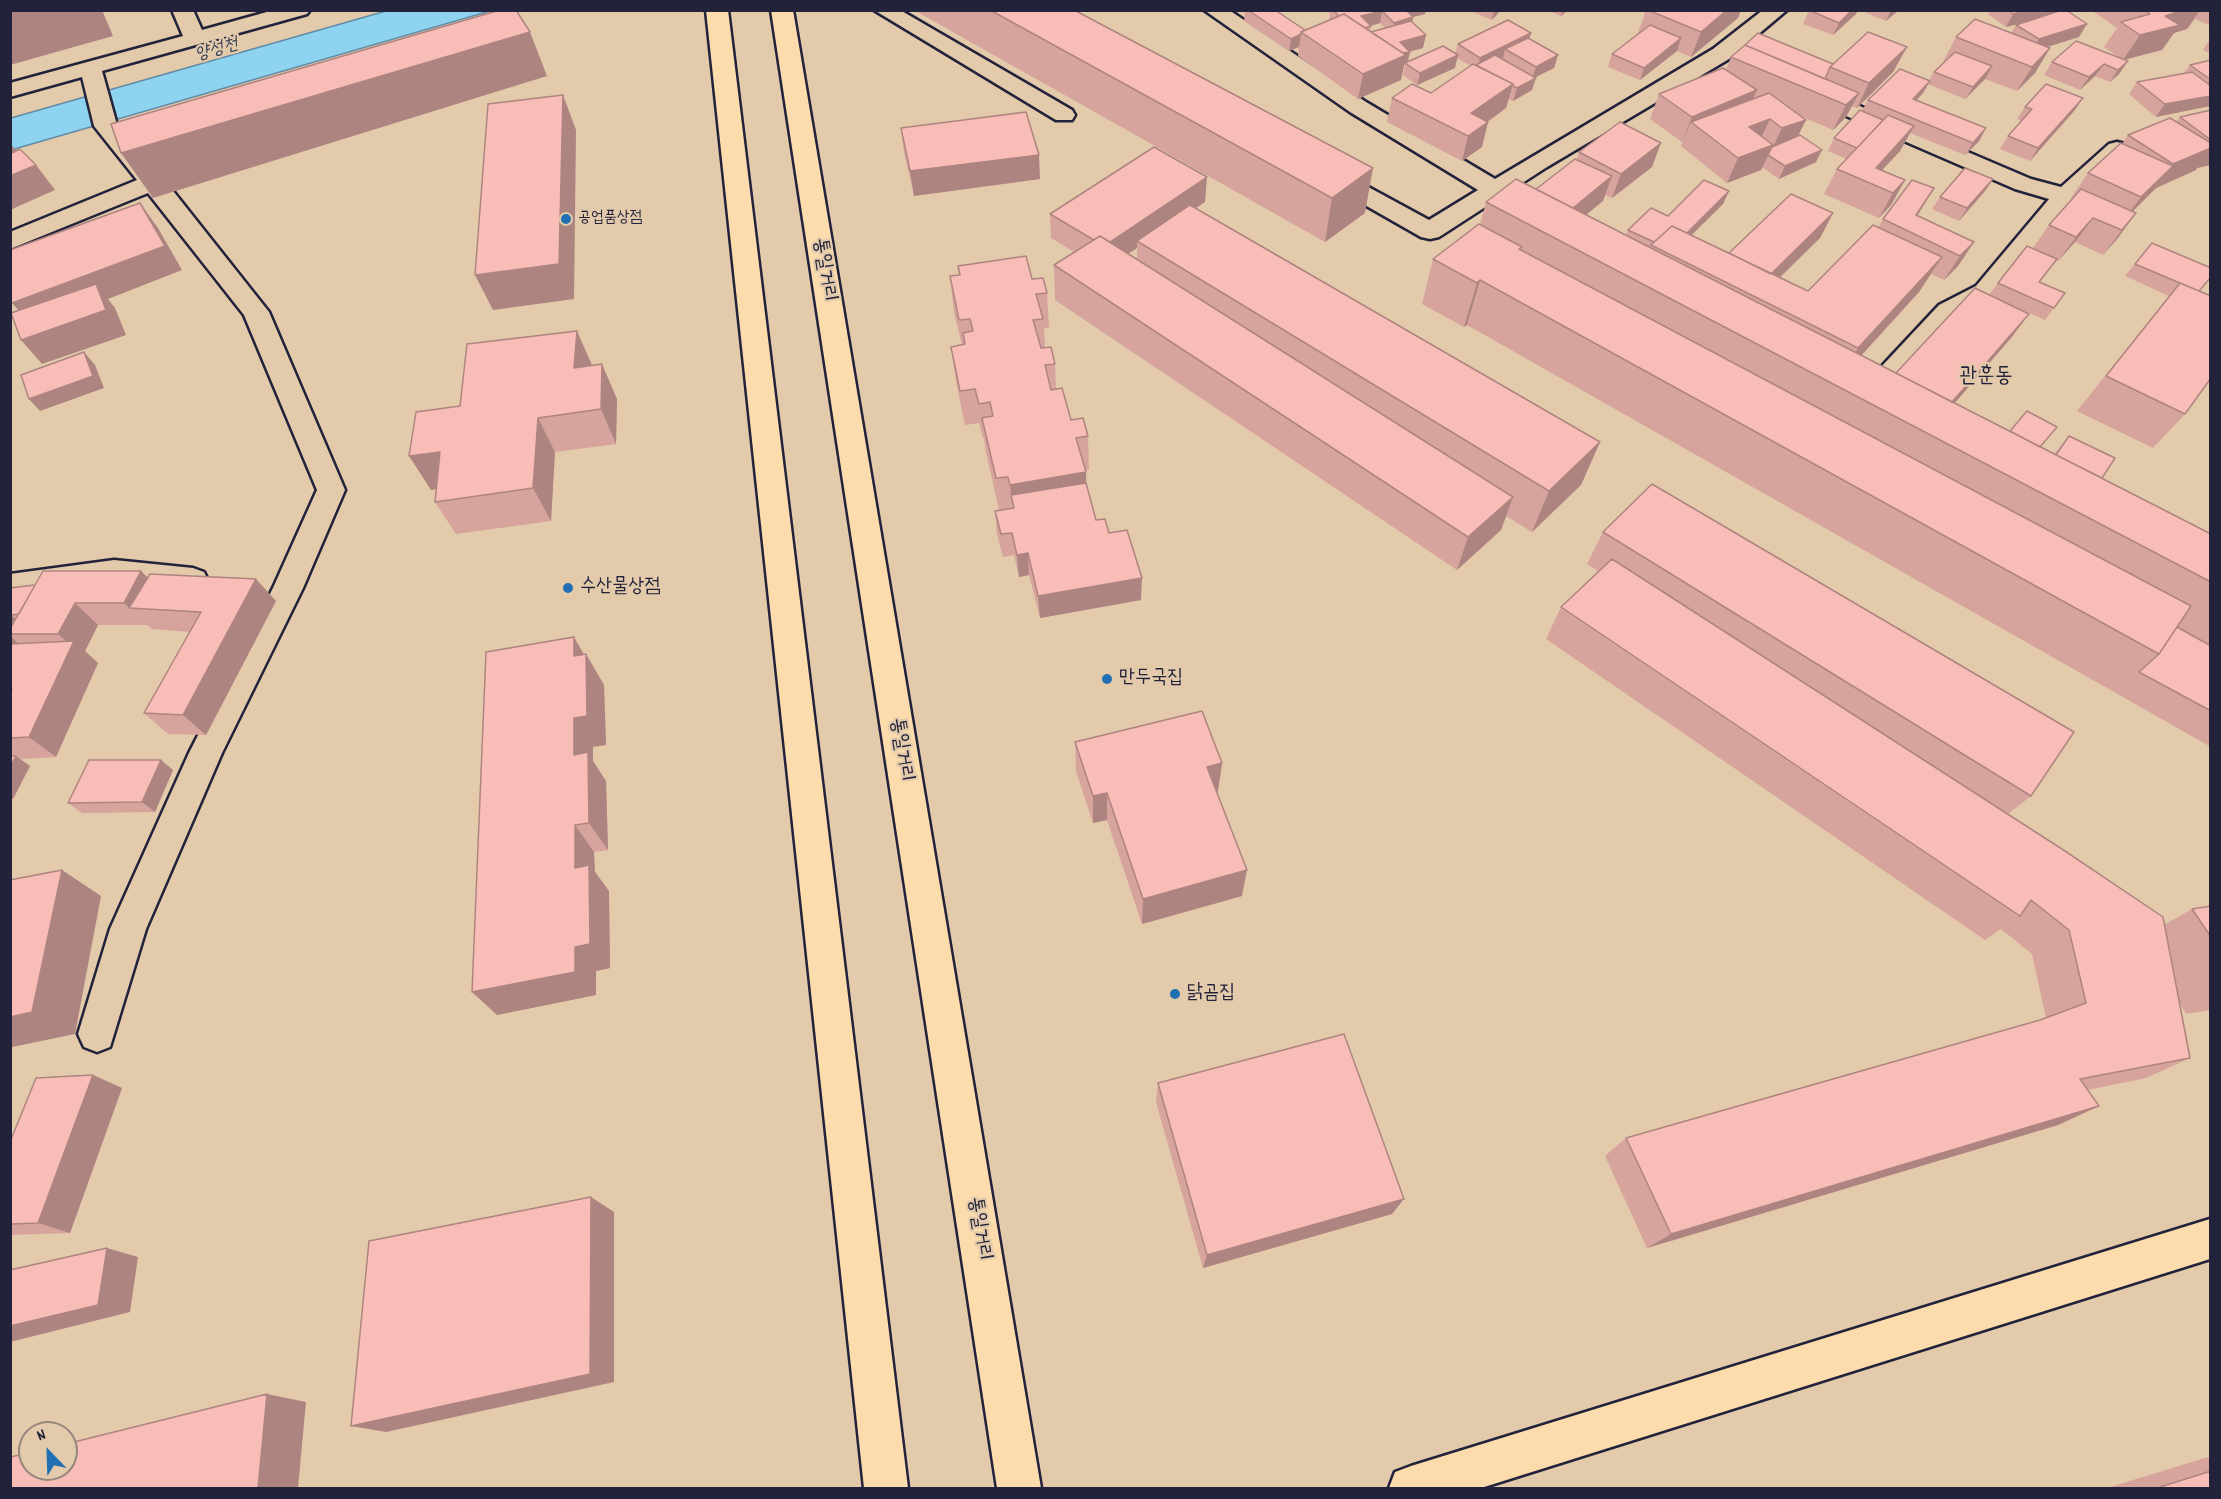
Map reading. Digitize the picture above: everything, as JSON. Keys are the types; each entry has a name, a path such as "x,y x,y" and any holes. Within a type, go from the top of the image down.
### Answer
{"main road":[{"path":"717,10 886,1488"},
{"name":"통일거리","path":"782,10 1019,1488"},
{"path":"1411,1488 2211,1239"}],"street":[{"path":"182,10 195,39"},
{"path":"10,90 92,77 195,39 300,10"},
{"path":"884,10 1064,116"},
{"path":"1214,10 1486,195 1509,217"},
{"path":"1307,163 1430,231 1721,54 1777,10"},
{"path":"1721,54 1743,63"},
{"path":"92,77 106,126 154,182 256,312 331,490 288,588 206,753 128,929 97,1034"},
{"path":"1786,82 2023,184 2065,196"},
{"path":"1862,405 1948,311 1984,292 2065,196 2128,140 2140,137"},
{"path":"10,241 154,182"},
{"path":"10,586 114,573 219,582"},
{"path":"253,585 288,588"}],"water":[{"path":"386,11 490,11 11,150 11,118"}],"building":[{"path":"500,10 516,10 530,32 121,153 111,124"},
{"path":"990,10 1074,10 1373,168 1332,198"},
{"path":"1248,10 1275,10 1305,30 1291,39"},
{"path":"1333,10 1406,10 1413,17 1394,23 1382,11 1361,16 1371,26 1365,28 1344,14 1339,16"},
{"path":"1648,10 1727,10 1701,32"},
{"path":"1809,10 1852,10 1839,23"},
{"path":"2008,10 2029,10 2013,14"},
{"path":"2066,10 2087,24 2039,39 2016,25"},
{"path":"2144,10 2183,10 2165,16 2180,25 2140,35 2121,22 2150,14"},
{"path":"1344,14 1406,55 1363,74 1301,32"},
{"path":"1975,19 2050,48 2032,67 1956,37"},
{"path":"1508,20 1531,33 1480,58 1458,44"},
{"path":"1411,21 1426,35 1400,42 1410,52 1403,53 1371,32"},
{"path":"1650,25 1681,38 1644,68 1612,54"},
{"path":"1868,32 1907,47 1869,83 1830,67"},
{"path":"1758,33 1833,64 1825,79 1745,45"},
{"path":"1528,38 1558,55 1536,67 1505,49"},
{"path":"2076,41 2128,61 2118,70 2104,64 2089,77 2052,62"},
{"path":"1745,45 1859,93 1846,105 1731,57"},
{"path":"1443,46 1458,55 1420,73 1405,63"},
{"path":"1955,52 1992,66 1973,87 1934,72"},
{"path":"1495,55 1536,78 1517,88 1476,65"},
{"path":"2211,60 2210,79 2190,65"},
{"path":"1473,64 1513,84 1471,113 1488,122 1468,136 1392,98 1412,84 1431,93"},
{"path":"1723,68 1757,90 1692,117 1659,94"},
{"path":"1900,69 1930,81 1913,99 1986,128 1973,143 1868,100"},
{"path":"2192,72 2211,86 2211,96 2165,104 2137,82"},
{"path":"2046,84 2083,98 2038,148 2008,136 2032,109 2025,107"},
{"path":"1769,93 1806,120 1782,128 1770,119 1749,127 1773,145 1738,158 1691,122"},
{"path":"563,95 559,264 475,275 488,104"},
{"path":"1860,110 1883,120 1857,148 1834,138"},
{"path":"2211,110 2211,140 2180,117"},
{"path":"1026,112 1039,155 910,171 901,128"},
{"path":"1888,115 1914,126 1876,168 1905,180 1893,193 1837,169"},
{"path":"2170,118 2211,143 2211,148 2173,164 2128,135"},
{"path":"1620,122 1661,143 1621,174 1579,152"},
{"path":"1800,135 1822,150 1785,166 1768,155 1772,147"},
{"path":"2121,143 2173,166 2141,197 2088,173"},
{"path":"1154,147 1207,177 1110,242 1100,236 1094,240 1050,214"},
{"path":"20,149 36,165 10,176 10,154"},
{"path":"1575,159 1612,176 1573,208 1536,189"},
{"path":"1965,168 1993,179 1967,208 1940,197"},
{"path":"1516,179 2211,534 2211,582 1486,202"},
{"path":"1704,180 1729,191 1687,233 1672,226 1654,242 1628,230 1651,208 1668,216"},
{"path":"1912,180 1934,188 1916,215 1974,242 1960,256 1883,219"},
{"path":"2081,189 2136,213 2122,230 2093,218 2076,237 2049,225"},
{"path":"1791,194 1833,213 1771,274 1729,253"},
{"path":"140,203 165,246 12,303 10,300 10,250"},
{"path":"1190,205 1600,442 1549,491 1137,241"},
{"path":"1479,224 1522,247 1519,249 2191,606 2159,654 1480,280 1477,283 1433,259"},
{"path":"1873,225 1942,257 1858,348 1651,245 1672,226 1808,291"},
{"path":"1100,236 1513,497 1468,537 1054,265"},
{"path":"2152,243 2211,268 2211,277 2199,291 2135,264"},
{"path":"2027,246 2057,259 2039,282 2065,293 2054,308 1998,283"},
{"path":"1026,256 1032,279 1043,278 1047,293 1036,294 1043,319 1033,320 1041,348 1051,347 1055,364 1045,365 1051,390 1062,388 1071,420 1083,418 1088,436 1076,438 1086,472 1010,485 1008,477 996,478 982,418 993,416 990,402 979,404 975,389 960,391 951,347 965,344 963,333 973,331 970,319 959,320 950,276 960,275 958,266"},
{"path":"2180,283 2211,296 2211,378 2185,414 2106,376"},
{"path":"96,284 106,310 21,340 11,313"},
{"path":"1975,288 2029,314 1952,402 1896,373"},
{"path":"577,331 574,368 602,364 601,409 538,418 533,488 435,502 440,452 409,456 416,412 460,406 467,344"},
{"path":"84,352 93,376 29,399 21,375"},
{"path":"2027,411 2057,427 2040,447 2010,431"},
{"path":"2069,436 2115,458 2102,478 2056,455"},
{"path":"1086,483 1096,520 1105,519 1109,533 1127,530 1142,578 1038,596 1028,553 1017,555 1012,533 1001,534 995,511 1014,508 1011,495"},
{"path":"1652,484 2074,732 2031,796 1603,532"},
{"path":"1612,559 2065,851 2163,917 2190,1058 2080,1079 2099,1106 1671,1234 1626,1138 2040,1020 2086,1003 2069,930 2031,900 2020,916 1561,607"},
{"path":"43,571 141,571 124,603 75,603 58,634 10,634 10,629"},
{"path":"150,574 256,579 183,715 144,713 201,612 129,608"},
{"path":"35,585 19,614 10,617 10,588"},
{"path":"2177,627 2211,646 2211,711 2139,672 2159,654"},
{"path":"574,637 574,656 586,654 587,716 574,718 574,755 588,752 589,823 575,825 575,868 589,865 590,944 575,947 575,972 472,992 486,652"},
{"path":"74,641 29,737 10,738 10,693 12,690 10,690 10,644"},
{"path":"1202,711 1222,763 1207,767 1247,870 1143,899 1107,793 1093,796 1075,742"},
{"path":"10,756 16,756 10,767"},
{"path":"89,760 161,760 142,802 68,803"},
{"path":"62,870 32,1012 10,1017 10,880"},
{"path":"2211,906 2211,937 2192,909"},
{"path":"1344,1034 1404,1199 1207,1255 1158,1083"},
{"path":"93,1075 38,1223 10,1224 10,1142 36,1078"},
{"path":"591,1197 590,1374 351,1426 369,1241"},
{"path":"107,1248 98,1305 10,1326 10,1270"},
{"path":"267,1394 258,1488 10,1488 10,1457 18,1455 18,1481 78,1481 78,1441"},
{"path":"2211,1471 2211,1488 2157,1488"}],"place":[{"name":"공업품상점","path":"566,219"},
{"name":"수산물상점","path":"568,588"},
{"name":"만두국집","path":"1107,679"},
{"name":"닭곰집","path":"1175,994"}],"district":[{"name":"관훈동","path":"1986,378"}],"water label":[{"name":"양성천","path":"217,51"}]}
